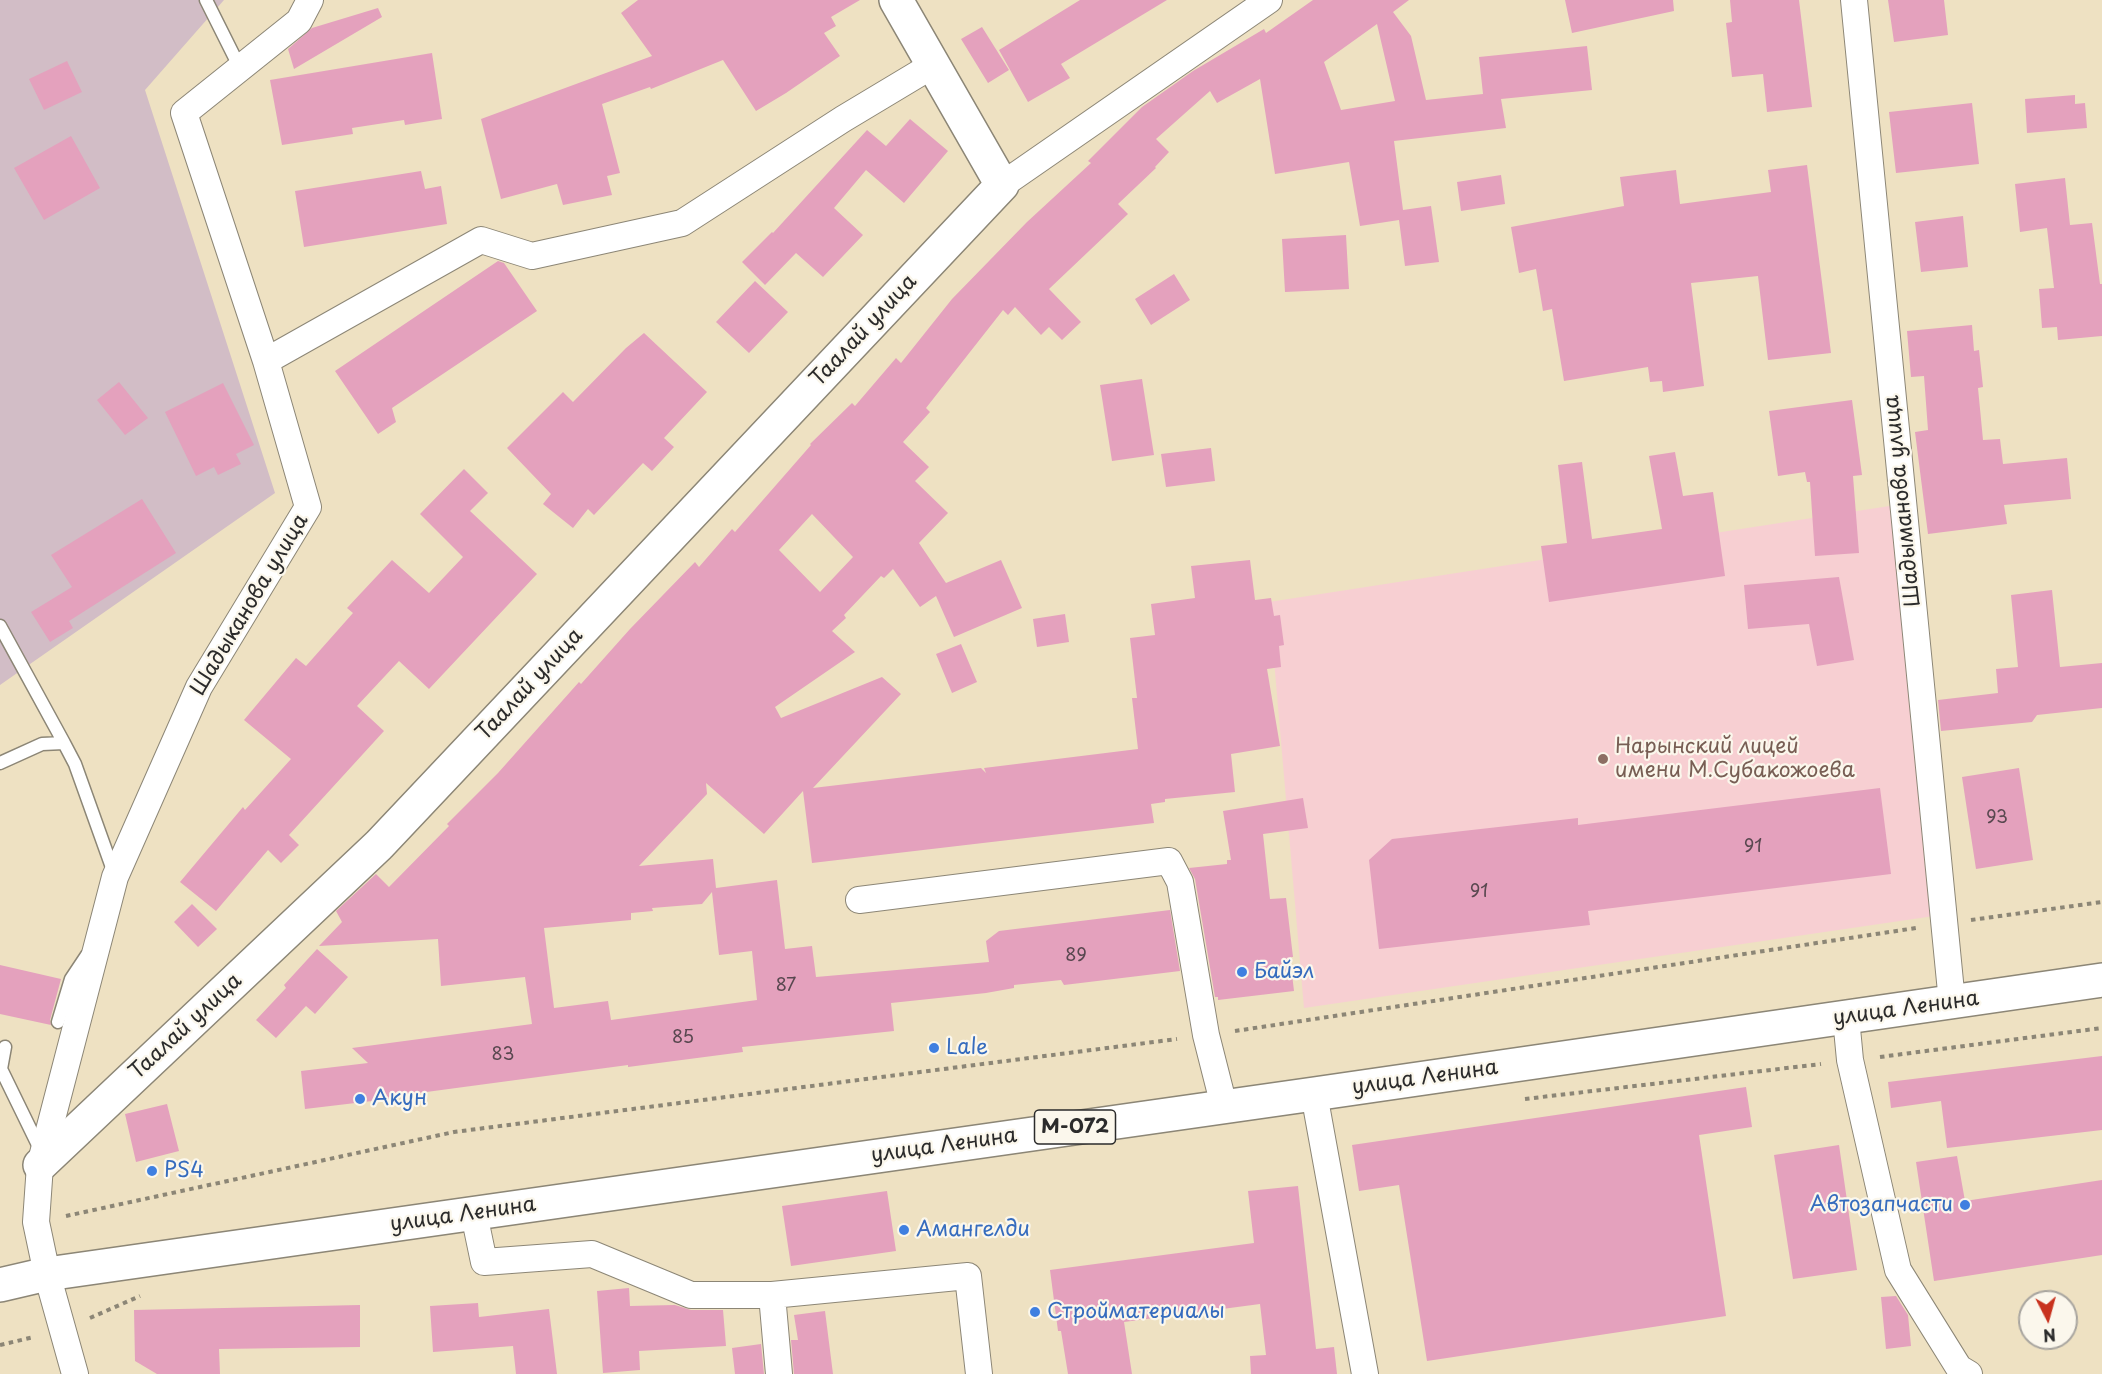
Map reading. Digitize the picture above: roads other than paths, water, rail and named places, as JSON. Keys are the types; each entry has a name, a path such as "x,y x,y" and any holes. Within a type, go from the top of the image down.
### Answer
{"main road":[{"path":"896,0 1002,185"},
{"name":"Таалай улица","path":"41,1160 379,845 1002,185"},
{"name":"улица Ленина","path":"0,1285 47,1274 2102,980"}],"street":[{"name":"Шадыканова улица","path":"75,1374 47,1274 36,1222 41,1160 115,877 198,687 308,507 266,360 184,113 299,21 310,0"},
{"name":"Таалай улица","path":"1002,185 1269,0"},
{"name":"Шадыманова улица","path":"1854,0 1952,1002"},
{"path":"266,360 482,240 532,256 682,223 843,119 933,65"},
{"path":"859,900 1169,861 1180,882 1206,1035 1224,1106"},
{"path":"1846,1018 1850,1060 1898,1270 1959,1368 1969,1374"},
{"path":"1314,1094 1365,1374"},
{"path":"475,1219 484,1263 592,1254 691,1295 772,1295 968,1276 979,1374"},
{"path":"772,1295 779,1374"}],"lane":[{"path":"206,0 240,68"},
{"path":"0,626 75,764 115,877"},
{"path":"0,763 42,744 64,743"},
{"path":"58,1022 71,979 99,939"},
{"path":"5,1047 1,1069 41,1160"}],"place":[{"name":"Нарынский лицей имени М.Субакожоева","path":"1603,759"},
{"name":"Байэл","path":"1242,972"},
{"name":"Lale","path":"934,1048"},
{"name":"Акун","path":"360,1099"},
{"name":"PS4","path":"152,1171"},
{"name":"Автозапчасти","path":"1965,1205"},
{"name":"Амангелди","path":"904,1230"},
{"name":"Стройматериалы","path":"1035,1312"}]}
